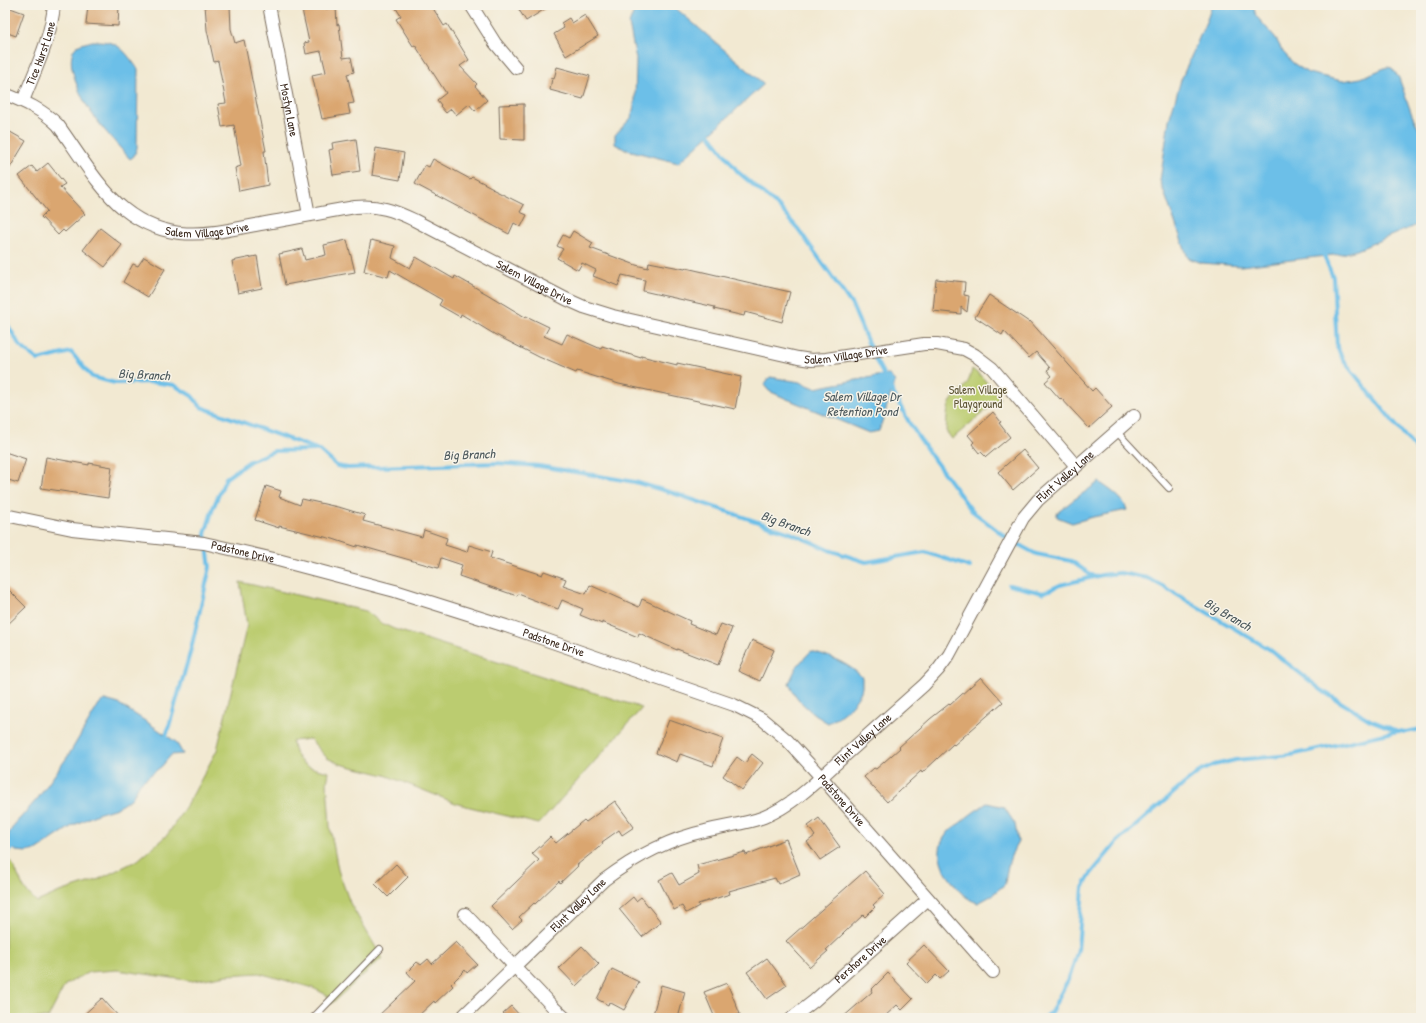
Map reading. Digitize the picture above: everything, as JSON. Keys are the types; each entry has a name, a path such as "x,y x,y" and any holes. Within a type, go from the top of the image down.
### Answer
{"street":[{"name":"Tice Hurst Lane","path":"23,101 49,33 54,5"},
{"name":"Mostyn Lane","path":"269,5 309,215"},
{"path":"471,5 495,43 516,68"},
{"name":"Salem Village Drive","path":"5,94 40,110 58,125 103,187 123,208 137,218 161,229 185,234 210,234 309,215 368,206 392,210 566,299 584,307 613,316 811,360 924,344 937,344 964,349 975,355 992,368 1076,466"},
{"name":"Flint Valley Lane","path":"461,1018 604,880 622,866 645,853 674,840 703,831 764,816 788,803 810,787 924,685 938,670 949,655 1023,518 1038,500 1134,416"},
{"name":"Padstone Drive","path":"5,515 72,530 204,543 274,559 396,591 646,674 748,711 762,719 787,740 993,972"},
{"name":"Pershore Drive","path":"792,1018 814,1002 928,899"},
{"path":"465,914 565,1018"}],"lane":[{"path":"1116,431 1169,488"},
{"path":"313,1018 380,949"}],"green space":[{"name":"Salem Village Playground","path":"972,369 982,377 1000,398 952,439 946,431 947,415 950,403 967,384"},
{"path":"240,582 366,611 381,623 394,629 642,708 539,824 458,804 385,775 340,764 327,758 310,739 292,741 297,756 304,764 315,769 329,772 327,783 330,827 338,870 350,903 382,958 331,1004 327,995 313,988 259,973 227,975 193,981 117,970 89,972 65,985 48,1018 5,1018 5,864 11,861 25,890 37,902 57,893 97,880 138,860 168,834 191,798 217,750 247,625"}],"water":[{"path":"639,5 672,5 764,84 678,163 624,149 615,144 615,135 631,118 635,102 636,59 629,24 635,8"},
{"path":"1212,5 1253,5 1256,16 1275,37 1283,52 1293,63 1308,73 1342,81 1361,78 1387,67 1392,68 1399,78 1412,115 1421,134 1421,223 1357,250 1342,254 1241,266 1202,263 1188,258 1160,181 1169,120 1181,80"},
{"path":"92,41 108,42 119,47 138,69 137,148 134,156 130,159 94,116 84,101 76,82 71,60 72,53 78,46"},
{"name":"Salem Village Dr Retention Pond","path":"888,374 895,381 879,431 869,433 769,391 764,385 770,377 800,382 815,388"},
{"path":"1099,482 1123,502 1127,510 1072,523 1057,517 1057,513"},
{"path":"811,651 838,661 857,672 862,677 862,687 858,698 844,713 828,723 800,701 789,683 797,666"},
{"path":"105,700 119,704 176,742 183,754 171,755 162,766 140,783 132,798 117,808 97,814 72,826 36,850 27,852 16,851 8,846 8,835 14,825 38,798 68,756 99,704"},
{"path":"987,803 1004,807 1015,824 1018,842 1012,853 1005,884 991,896 978,903 966,897 959,891 947,875 940,858 940,852 943,840 949,831"}],"building":[{"path":"88,5 119,5 118,26 86,24"},
{"path":"205,5 230,5 231,29 235,43 244,40 266,151 264,151 268,185 239,191 235,168 241,166 234,125 222,127 218,104 226,103 218,61 214,62 207,30"},
{"path":"301,5 325,5 326,9 336,7 337,25 339,24 343,58 351,57 354,72 347,74 354,103 348,104 350,114 322,119 312,75 326,72 321,51 306,54 304,43 309,42"},
{"path":"394,5 431,5 444,26 447,24 469,60 460,66 477,84 475,86 487,100 475,111 469,104 456,115 451,109 446,113 440,106 441,105 437,100 446,93 396,19 401,16"},
{"path":"516,5 551,5 526,21"},
{"path":"5,6 24,13 16,36 5,32"},
{"path":"585,15 598,36 566,56 554,34 564,28 561,23 569,18 572,23"},
{"path":"557,67 590,76 583,99 550,90 552,78 554,79"},
{"path":"524,104 524,140 500,139 499,105"},
{"path":"5,129 26,141 5,176"},
{"path":"356,139 360,171 333,175 329,150 333,149 332,143"},
{"path":"376,148 404,153 400,180 372,175"},
{"path":"433,159 470,179 472,177 524,205 520,212 527,215 521,227 514,223 509,234 415,184 425,165 429,167"},
{"path":"48,163 65,184 60,187 85,214 65,232 63,230 58,235 41,217 47,211 19,176 32,166 37,172"},
{"path":"100,228 122,245 105,267 83,250"},
{"path":"573,231 593,243 590,248 636,265 648,268 649,262 686,268 790,292 782,322 745,312 744,316 714,309 715,307 643,291 645,280 622,275 618,286 593,276 596,270 582,263 578,270 557,258 563,249 557,246 563,235 569,238"},
{"path":"347,240 355,272 285,285 279,254 302,249 305,260 326,255 324,245"},
{"path":"371,240 395,246 392,258 410,268 416,257 454,279 455,276 525,317 526,316 549,327 544,336 562,344 567,334 601,349 602,346 641,358 641,356 677,365 677,363 741,377 735,409 619,384 577,371 576,373 539,357 494,334 461,314 460,317 439,305 442,300 390,270 388,277 364,271"},
{"path":"257,256 262,288 238,293 232,261"},
{"path":"144,257 165,269 148,297 123,282 133,264 138,266"},
{"path":"936,279 965,282 964,295 969,296 967,312 961,307 961,314 933,311"},
{"path":"989,295 1029,322 1030,321 1092,391 1095,388 1112,407 1089,428 1045,382 1052,376 1047,370 1050,368 1036,352 1029,358 1004,331 1002,335 975,317"},
{"path":"993,412 1001,422 999,423 1010,437 986,457 981,452 979,453 972,444 974,442 968,435"},
{"path":"1023,450 1038,468 1013,490 998,472"},
{"path":"5,452 26,459 18,483 5,479"},
{"path":"46,457 89,465 89,463 112,467 108,498 41,488"},
{"path":"266,486 281,491 279,497 300,505 302,499 342,508 365,515 363,521 422,537 424,530 447,538 445,545 467,552 469,545 492,552 490,558 542,575 544,571 566,579 563,586 586,594 590,585 639,607 642,599 690,621 689,624 716,635 721,624 732,628 718,665 677,650 639,633 638,637 602,622 602,624 580,615 583,609 562,600 558,609 518,594 517,596 459,576 462,565 441,558 438,568 357,545 357,547 333,539 279,526 279,528 255,520"},
{"path":"5,586 26,607 5,627"},
{"path":"752,640 774,650 760,681 738,671"},
{"path":"981,677 1003,702 954,745 953,744 922,773 921,771 887,802 864,777 874,768 876,769 930,719 949,704 950,705"},
{"path":"669,720 723,739 713,766 680,754 677,762 656,753"},
{"path":"752,754 763,763 742,790 723,776 737,757 745,763"},
{"path":"615,801 634,827 622,835 619,830 602,842 603,844 577,865 578,866 560,883 559,881 519,917 522,920 512,929 491,906 539,860 532,854 550,837 556,843 584,820 586,822"},
{"path":"819,818 840,847 820,860 807,842 815,836 808,826"},
{"path":"786,839 800,874 778,884 775,878 729,891 730,894 698,904 699,906 686,913 682,906 674,910 659,880 672,873 679,885 699,874 697,865 745,852 746,855"},
{"path":"396,864 408,877 388,897 375,884"},
{"path":"865,871 885,894 873,905 875,907 865,917 863,915 810,967 786,941"},
{"path":"633,897 636,901 641,897 661,922 642,937 619,909"},
{"path":"456,942 477,964 467,973 465,970 451,984 453,986 416,1018 376,1018 415,981 407,972 417,962 421,965 428,959 432,964"},
{"path":"924,945 949,971 940,979 936,975 927,984 906,962"},
{"path":"582,946 599,964 576,986 559,968"},
{"path":"767,958 787,985 767,999 747,972"},
{"path":"612,969 639,982 624,1010 609,1002 608,1005 597,999"},
{"path":"888,973 913,999 902,1010 897,1005 883,1018 842,1018 872,992 871,990"},
{"path":"727,983 740,1014 731,1018 715,1018 704,992"},
{"path":"661,985 685,992 678,1018 652,1018"},
{"path":"102,998 120,1018 80,1018"},
{"path":"511,1006 522,1018 508,1018 503,1013"}],"waterway":[{"path":"706,130 738,172 778,206 799,230 852,305 874,357 886,379"},
{"path":"1322,251 1333,277 1337,347 1343,360 1421,456"},
{"name":"Big Branch","path":"5,320 20,346 38,360 71,352 92,377 115,383 152,382 174,385 192,396 201,407 319,450 337,466 348,468 497,463 539,466 635,482 673,493 793,534 829,550 866,562 925,552 970,567"},
{"path":"890,387 910,424 932,457 972,511 1006,537 1023,547 1036,554 1071,561 1094,577"},
{"path":"165,740 190,653 210,567 205,534 213,508 226,478 250,461 274,451 316,450"},
{"name":"Big Branch","path":"1009,585 1043,593 1060,585 1102,575 1120,573 1147,578 1269,649 1324,692 1370,720 1398,731 1406,732 1421,729"},
{"path":"1045,1018 1051,1012 1070,976 1078,949 1083,888 1090,875 1117,842 1184,784 1199,772 1214,765 1236,760 1291,755 1398,731"},
{"path":"5,854 15,845"}]}
